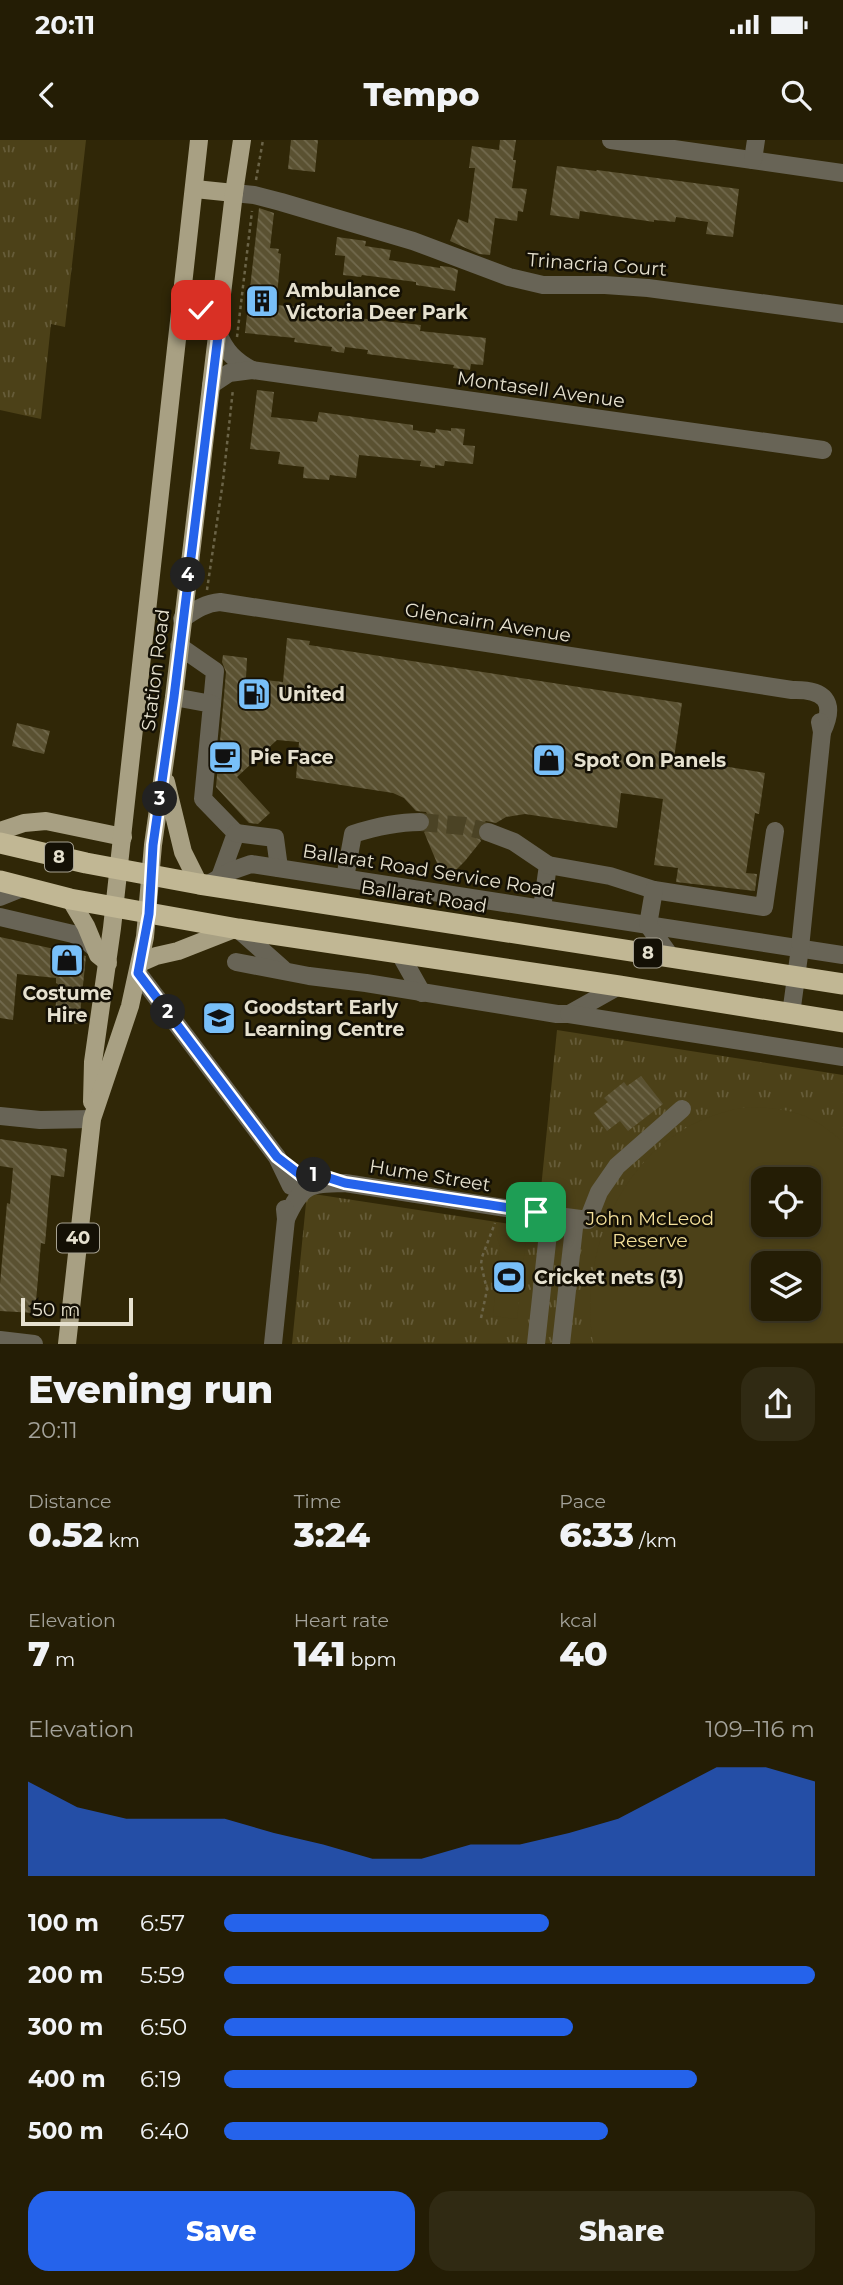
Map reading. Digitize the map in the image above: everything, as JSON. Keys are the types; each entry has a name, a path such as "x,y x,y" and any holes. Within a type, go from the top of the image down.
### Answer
{"highway":[{"name":"Ballarat Road","path":"0,843 151,875 209,882 843,985"},
{"name":"8","path":"0,881 70,899 236,929 843,1022"}],"main road":[{"name":"Station Road","path":"67,1343 91,1122 102,956 114,907 199,140"},
{"name":"Station Road","path":"91,1122 116,1049 139,968 149,914 151,875 242,140"},
{"path":"195,188 234,193"},
{"path":"164,772 183,852 209,882"},
{"path":"0,831 24,823 46,821 122,837"},
{"path":"70,899 102,956"},
{"path":"139,968 156,956 178,951 236,929"}],"street":[{"path":"611,140 843,173"},
{"path":"753,160 755,140"},
{"name":"Trinacria Court","path":"234,193 281,202 413,241 509,277 543,285 648,288 843,314"},
{"path":"183,286 201,310 219,326 223,346 231,356 252,370"},
{"name":"Montasell Avenue","path":"211,385 229,373 252,370 824,450"},
{"name":"Glencairn Avenue","path":"182,620 199,608 220,602 792,690 813,701 820,717 822,732 791,1014"},
{"path":"179,646 215,671 204,799 236,833 275,838 279,868"},
{"path":"174,697 212,704"},
{"path":"345,878 353,834 378,826 420,822"},
{"path":"488,832 514,842 548,865 610,876 654,890 764,907 775,831"},
{"path":"209,882 236,833"},
{"name":"Ballarat Road Service Road","path":"209,882 251,864 843,955"},
{"path":"542,908 548,865"},
{"path":"0,897 25,887"},
{"path":"654,890 649,925 671,957"},
{"path":"0,917 73,934 84,939 102,956"},
{"path":"236,929 283,969"},
{"path":"400,954 422,993"},
{"path":"236,962 309,976 843,1057"},
{"path":"139,968 179,1027 299,1185 296,1199 286,1219 273,1343"},
{"path":"569,1014 619,986"},
{"path":"561,1343 575,1219 588,1220 600,1192 617,1166 682,1109"},
{"path":"0,1116 91,1122"},
{"name":"Hume Street","path":"299,1185 345,1183 575,1219"},
{"path":"536,1343 550,1214"},
{"path":"0,1340 34,1343"}],"path":[{"path":"481,1318 487,1290 482,1257 490,1239 498,1206"}],"green space":[{"path":"0,140 86,140 65,327 51,324 41,419 0,410"},
{"name":"John McLeod Reserve","path":"557,1030 843,1075 843,1343 292,1344 307,1193 537,1228"},
{"path":"750,1107 800,1114 832,1132 843,1142 843,1343 593,1343 590,1304 594,1264 605,1226 623,1191 646,1160 675,1135 710,1117"},
{"name":"Cricket nets (3)","path":"501,1235 526,1238 517,1319 493,1316"}],"building":[{"path":"291,140 318,140 315,172 288,169"},
{"path":"500,140 516,140 512,188 527,189 523,212 518,211 517,221 495,218 490,255 479,254 450,241 458,219 468,223 475,168 469,168 472,146 499,150"},
{"path":"557,166 739,189 733,237 706,234 708,222 676,217 675,222 654,222 580,211 579,219 550,215"},
{"path":"259,208 274,213 270,248 279,249 278,253 281,254 276,305 421,325 420,331 486,338 483,365 471,364 470,370 453,368 454,365 367,354 368,350 345,347 344,353 331,351 332,347 294,342 295,338 245,333"},
{"path":"337,237 366,241 365,246 391,250 389,260 458,270 455,291 416,285 416,282 343,275 345,256 335,255"},
{"path":"257,390 274,392 271,417 317,422 319,412 413,425 413,430 435,433 436,429 465,429 463,445 475,446 473,464 445,461 444,466 435,465 435,468 420,466 421,461 359,455 356,478 330,475 329,480 303,478 304,467 278,464 280,452 250,449"},
{"path":"287,638 310,641 309,645 682,703 674,758 765,773 759,814 755,813 746,873 757,874 755,891 676,882 678,868 654,865 663,799 621,793 617,828 525,814 506,817 496,823 486,821 477,829 481,841 465,861 457,869 445,870 437,863 424,832 430,828 431,822 426,812 416,811 404,798 393,793 296,778 299,742 277,740 237,777 270,813 258,824 249,823 216,787 226,672 222,662 223,655 247,658 246,678 283,682"},
{"path":"17,723 50,731 44,754 12,746"},
{"path":"0,937 86,956 79,1024 54,1021 58,984 56,978 17,974 13,1020 0,1018"},
{"path":"641,1076 663,1104 628,1131 620,1121 607,1131 594,1113 608,1102 604,1098 624,1082 627,1086"},
{"path":"0,1139 67,1149 64,1177 51,1175 45,1244 41,1243 35,1313 0,1311 7,1203 10,1204 13,1168 0,1166"}],"tunnel":[{"path":"420,822 464,826 488,832"}],"place":[{"name":"Ambulance Victoria Deer Park","path":"262,301"},
{"name":"United","path":"254,694"},
{"name":"Pie Face","path":"225,757"},
{"name":"Spot On Panels","path":"549,760"},
{"name":"Costume Hire","path":"67,960"},
{"name":"Goodstart Early Learning Centre","path":"219,1018"},
{"name":"Cricket nets (3)","path":"509,1277"}],"route":[{"path":"201,310 220,319 174,697 153,845 149,914 138,973 277,1157 303,1177 323,1176 345,1183 536,1212"}]}
